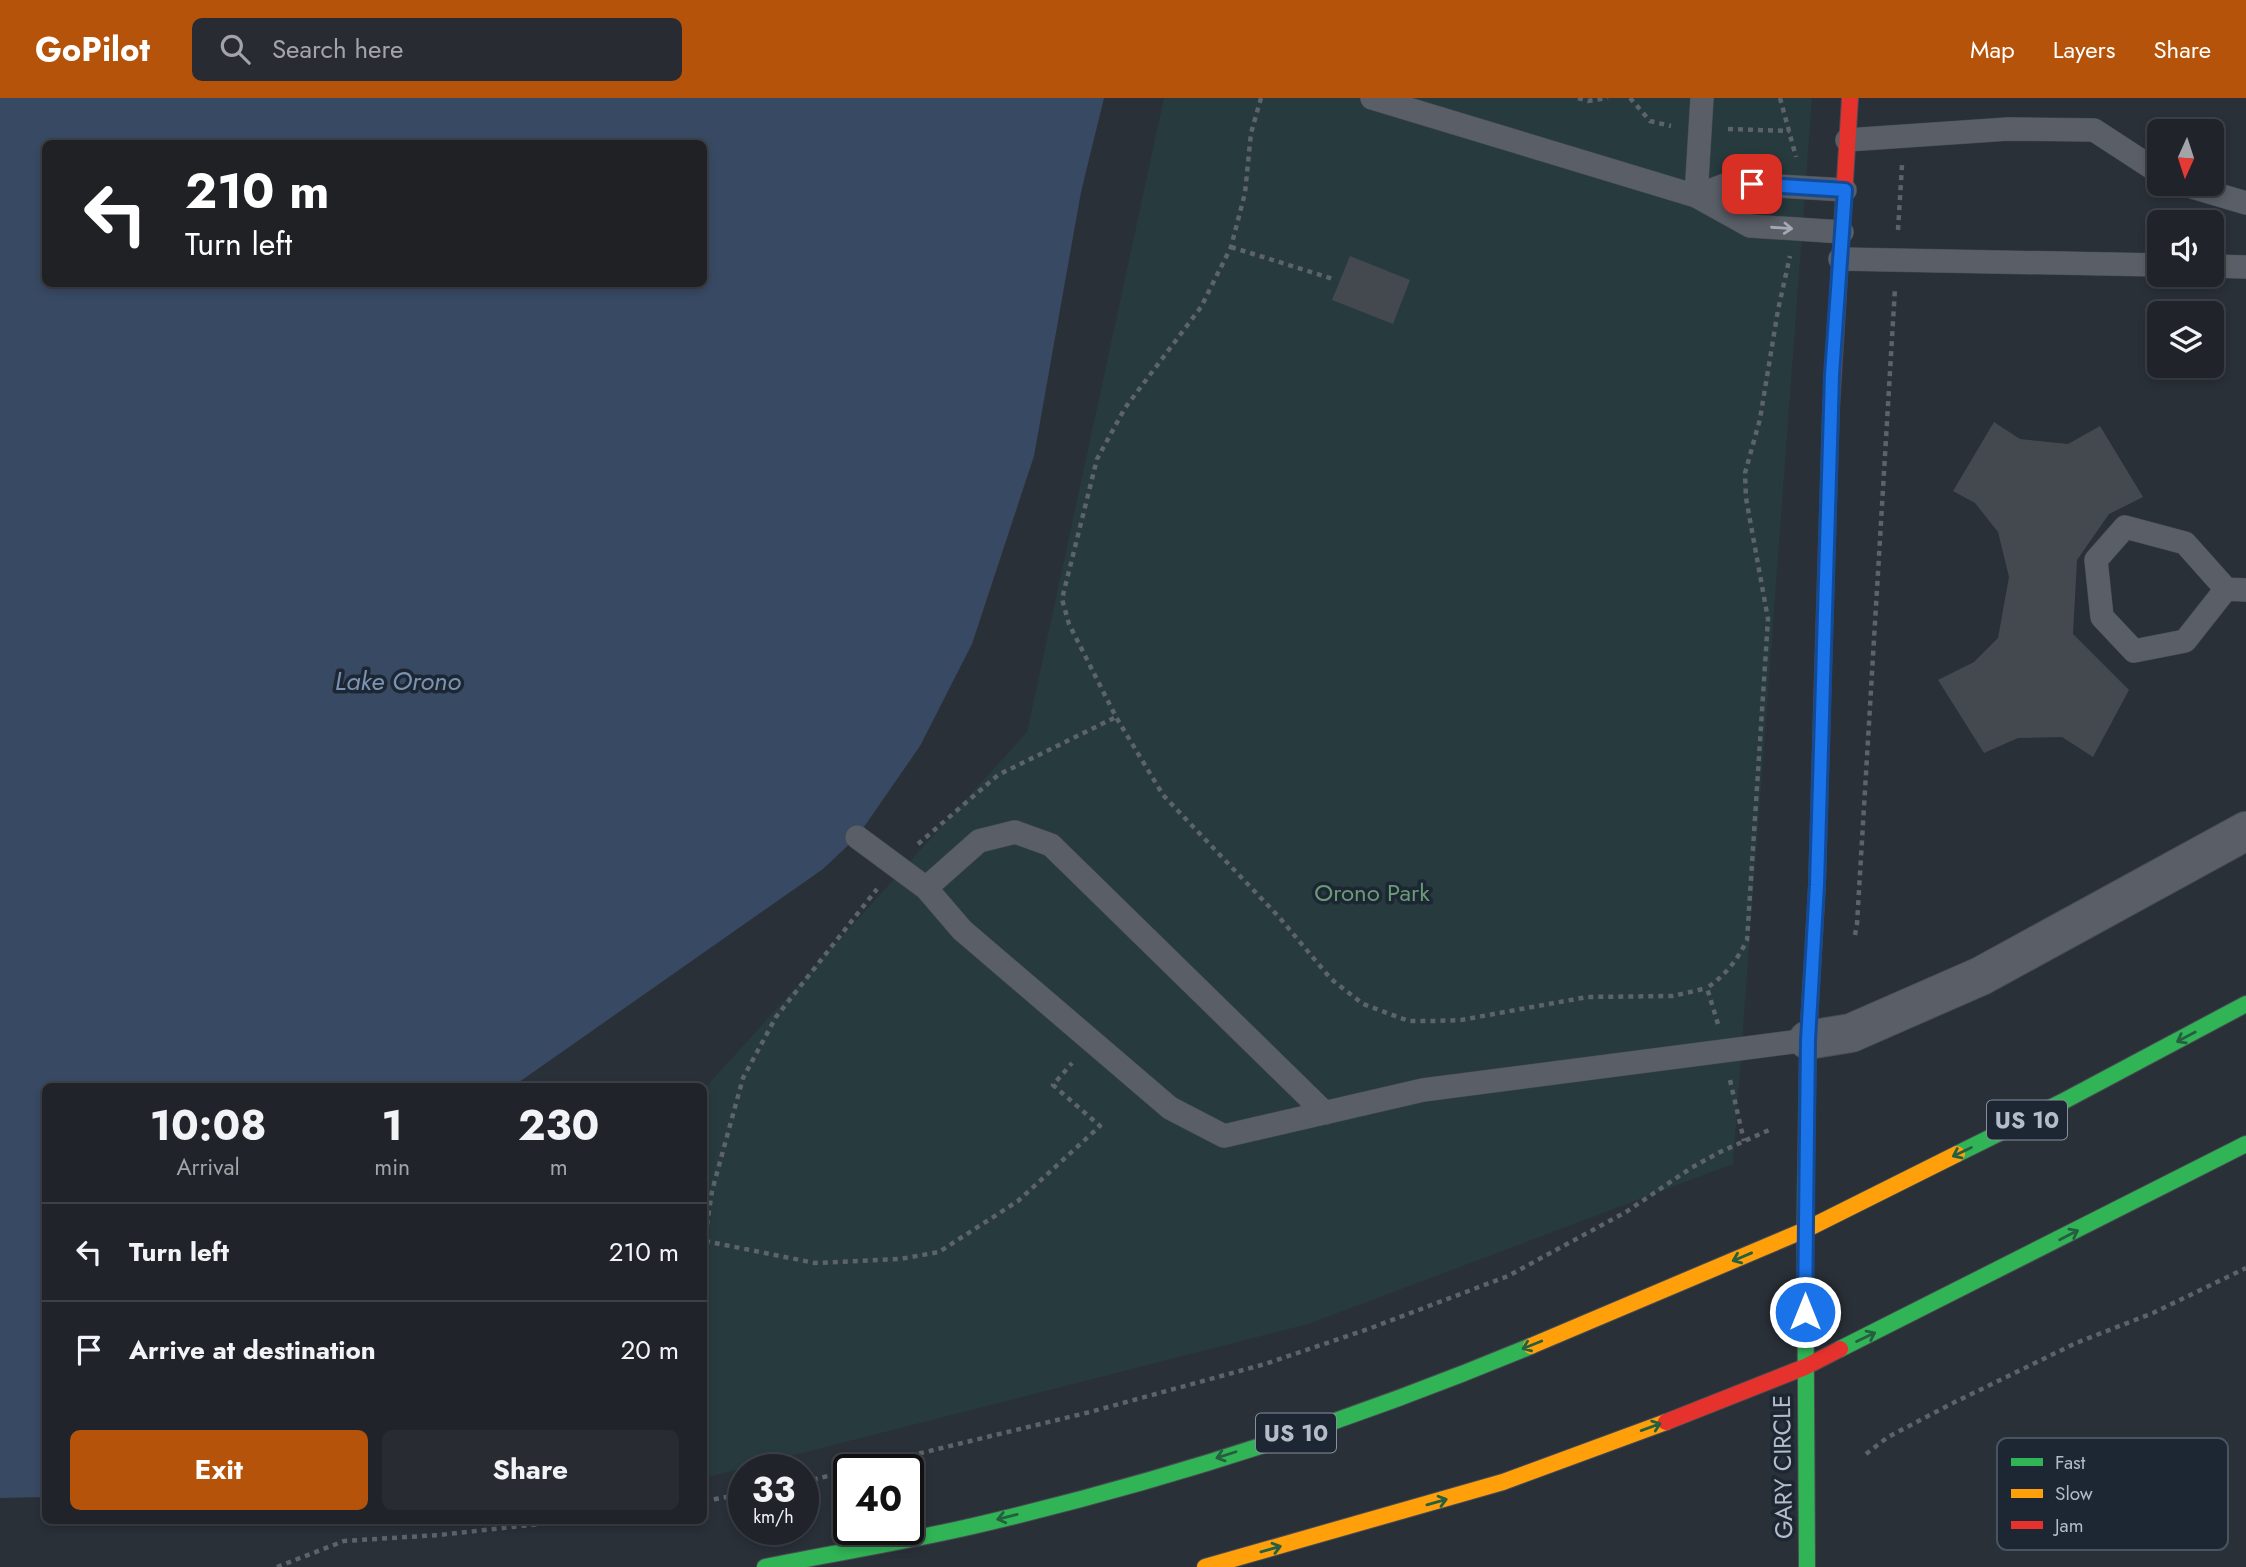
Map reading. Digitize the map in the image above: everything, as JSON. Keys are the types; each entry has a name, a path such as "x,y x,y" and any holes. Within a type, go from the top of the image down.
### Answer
{"main road":[{"name":"GARY CIRCLE","path":"1807,1567 1805,1230 1808,1040 1817,885 1832,375 1850,98"},
{"name":"US 10","path":"765,1567 972,1526 1146,1481 1296,1433 1468,1372 1805,1230 2062,1102 2246,1004"},
{"path":"1205,1567 1503,1482 1725,1400 1805,1367 2246,1144"}],"street":[{"path":"1808,1040 1851,1033 1981,976 2246,831"}],"lane":[{"path":"1372,98 1696,196 1750,226 1842,232"},
{"path":"1696,196 1702,98"},
{"path":"1847,140 2008,129 2094,130 2147,165"},
{"path":"1696,196 1730,183 1845,190"},
{"path":"2222,196 2246,203"},
{"path":"1840,259 2147,265"},
{"path":"2224,266 2246,267"},
{"path":"2125,527 2185,543 2236,590 2185,641 2134,652 2102,617 2096,561 2125,527"},
{"path":"926,888 979,842 1016,832 1051,845 1325,1112"},
{"path":"857,837 926,888 962,930 1170,1108 1224,1136 1423,1090 1808,1040"}],"path":[{"path":"1261,98 1251,133 1245,193 1231,247 1201,307 1125,408 1097,459 1062,599 1069,624 1116,717 1163,795 1279,917 1331,979 1363,1004 1409,1021 1461,1020 1587,997 1673,996 1707,988 1723,976 1739,957 1746,940 1768,620 1746,498 1745,473 1760,419 1778,310 1791,253"},
{"path":"1578,98 1588,101 1608,98"},
{"path":"1630,98 1650,121 1672,126"},
{"path":"1780,98 1798,166"},
{"path":"1723,129 1790,131"},
{"path":"1898,242 1902,163"},
{"path":"1231,247 1333,279"},
{"path":"1852,945 1857,924 1895,284"},
{"path":"912,851 998,775 1116,717"},
{"path":"707,1224 712,1191 743,1078 776,1017 878,887"},
{"path":"1707,988 1716,1012"},
{"path":"1730,1078 1744,1141"},
{"path":"707,1244 815,1263 900,1259 939,1252 1018,1201 1100,1126 1053,1085"},
{"path":"916,1454 1090,1412 1265,1364 1508,1276 1626,1212 1691,1168 1744,1141 1808,1114"},
{"path":"1866,1454 1888,1437 2004,1378 2076,1343 2153,1313 2246,1268"},
{"path":"707,1500 728,1497"},
{"path":"277,1567 344,1542 540,1524"}],"green space":[{"name":"Orono Park","path":"1164,98 1812,98 1733,1164 1308,1324 798,1454 728,1454 728,1472 707,1477 707,1086 1027,732"}],"water":[{"name":"Lake Orono","path":"0,98 1104,98 1081,192 1034,456 972,644 920,746 857,837 823,869 518,1083 42,1083 42,1497 0,1498"}],"building":[{"path":"1350,256 1410,280 1393,324 1332,300"},
{"path":"1994,422 2020,439 2068,444 2100,426 2143,497 2109,514 2077,560 2073,634 2129,690 2093,757 2062,737 2018,738 1984,753 1938,680 1974,662 1998,638 2009,577 1998,532 1975,503 1953,491"}],"traffic: fast":[{"path":"1807,1567 1805,1230 1808,1040 1817,885 1823,670"},
{"path":"1957,1154 2062,1102 2246,1004"},
{"path":"1840,1349 2246,1144"},
{"path":"765,1567 947,1532 1115,1490 1325,1424 1531,1346"}],"traffic: slow":[{"path":"1823,670 1831,409"},
{"path":"1531,1346 1805,1230 1957,1154"},
{"path":"1205,1567 1503,1482 1666,1422"}],"traffic: jam":[{"path":"1831,409 1850,98"},
{"path":"1666,1422 1805,1367 1840,1349"}],"route":[{"path":"1752,184 1845,190 1832,375 1817,885 1808,1040 1805,1312"}]}
